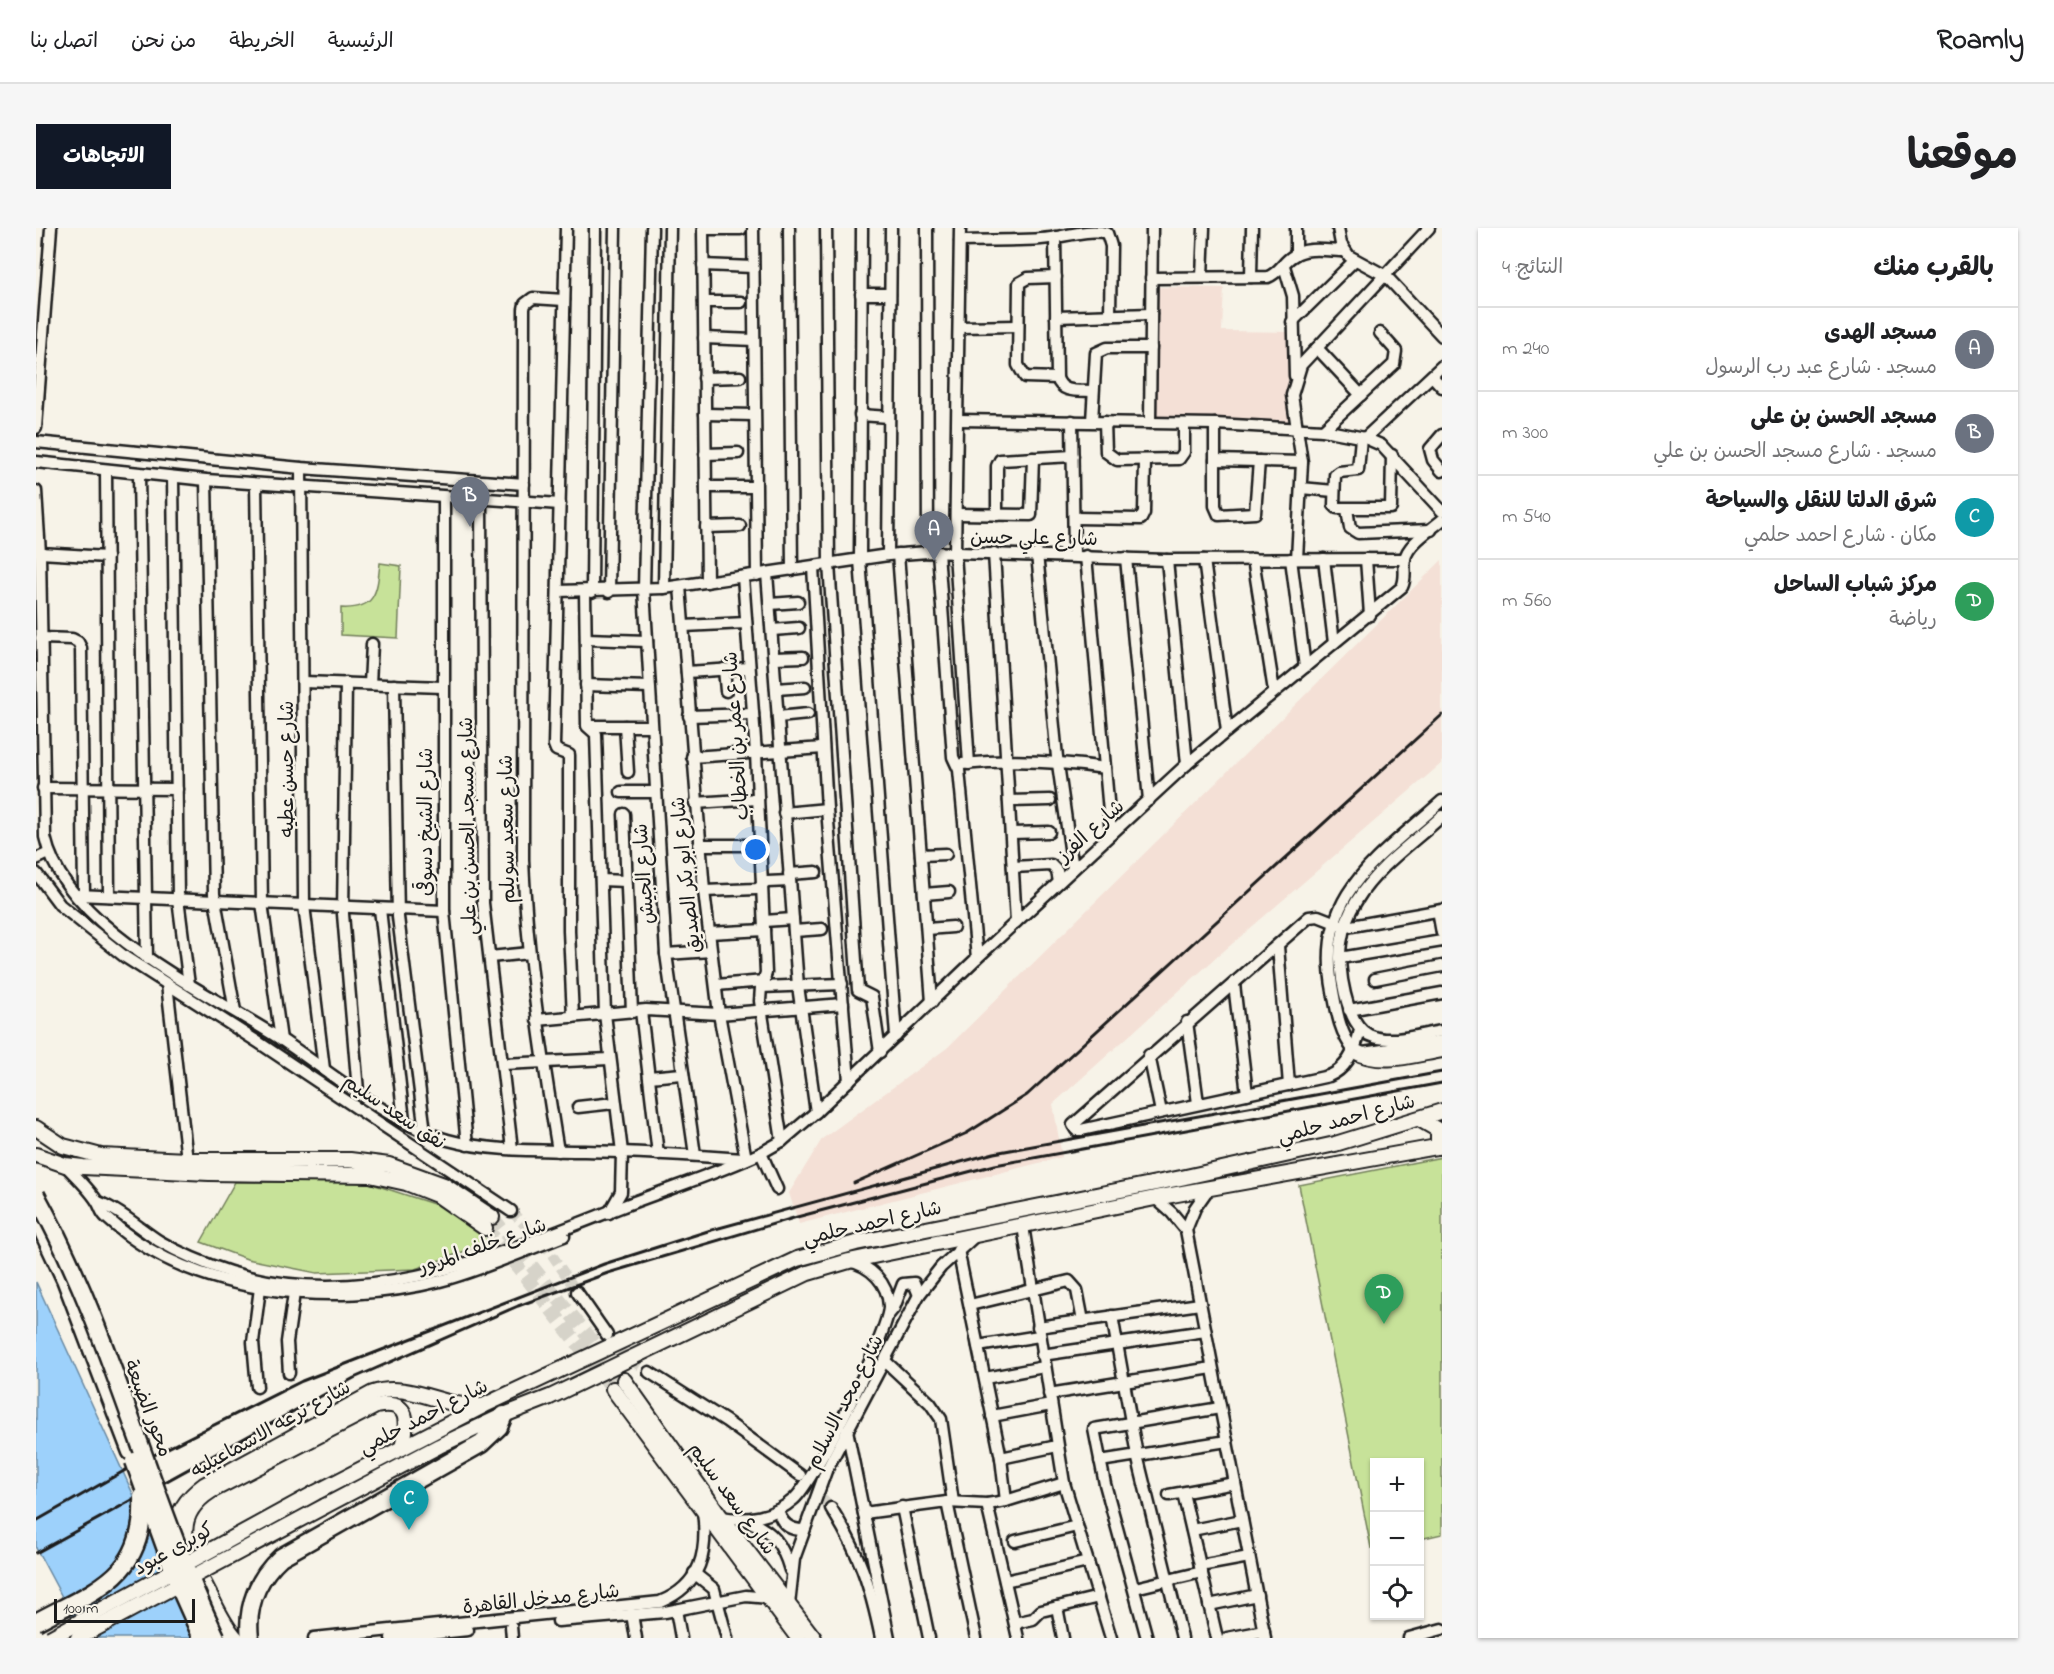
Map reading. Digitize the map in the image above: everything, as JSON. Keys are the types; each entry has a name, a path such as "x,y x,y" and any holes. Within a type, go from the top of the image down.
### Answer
{"highway":[{"name":"محور الضبعة","path":"36,1195 84,1298 180,1553 215,1638"},
{"path":"36,1217 65,1279 141,1478 181,1591 202,1638"},
{"path":"250,1638 249,1619 255,1595 266,1574 281,1557 474,1448 494,1433 504,1415"},
{"path":"36,1622 101,1585 128,1563 142,1530 141,1478"}],"main road":[{"path":"1354,1051 1369,1059 1389,1059 1442,1050"},
{"name":"شارع احمد حلمي","path":"315,1493 485,1406 797,1259 856,1243 1172,1180 1335,1144 1442,1111"},
{"path":"1419,1119 1438,1130 1440,1146"},
{"path":"36,1128 63,1146 88,1154 187,1160 350,1160 389,1165 444,1185 489,1223 439,1196 406,1183 379,1176 208,1173 65,1164 36,1155"},
{"name":"شارع احمد حلمي","path":"325,1506 439,1446 504,1415 550,1398 808,1273 849,1261 1155,1198 1440,1146"},
{"name":"شارع سعد سليم","path":"624,1380 721,1517 814,1638"},
{"name":"شارع سعد سليم","path":"613,1389 798,1638"},
{"name":"شارع ترعه الاسماعيليه","path":"215,1638 179,1564 174,1546 178,1516 195,1492 241,1463 379,1391 398,1390 455,1404 485,1406"},
{"name":"شارع ترعه الاسماعيليه","path":"236,1638 226,1625 186,1545 187,1518 196,1502 211,1491 376,1406 391,1405 403,1412 407,1423 402,1448"},
{"name":"كوبرى عبود","path":"49,1638 315,1493"},
{"name":"كوبرى عبود","path":"78,1638 325,1506"},
{"path":"36,1612 49,1638"}],"street":[{"path":"36,428 51,228"},
{"path":"566,228 554,746 556,750 569,755 568,914 573,1017"},
{"path":"595,228 586,685 589,727 596,734 605,1014 614,1103 622,1152 621,1192 609,1212"},
{"path":"609,591 615,228"},
{"name":"شارع الجيش","path":"652,228 644,590 666,954 695,1155"},
{"path":"664,588 670,228"},
{"path":"707,582 703,229 741,228"},
{"path":"753,228 754,487 762,574 770,604 798,986 816,1112"},
{"path":"789,228 792,570"},
{"path":"826,228 829,564 858,990 872,997 880,1052"},
{"path":"862,228 860,560 896,1036"},
{"path":"891,228 889,417 893,555 921,855 932,1002"},
{"path":"927,228 933,552 953,757 957,765 977,958"},
{"path":"960,228 955,553 969,764"},
{"path":"1150,423 1152,228"},
{"path":"1202,278 1204,228"},
{"path":"1251,277 1252,228"},
{"path":"1296,228 1296,254"},
{"path":"1338,228 1345,251 1355,260 1386,276 1442,336"},
{"path":"1295,380 1301,365 1430,228"},
{"path":"960,241 1020,234 1055,237 1081,230 1100,230 1111,239 1110,315"},
{"path":"1055,237 1057,378 1059,384 1068,390 1093,391"},
{"path":"1152,278 1268,277 1296,254 1305,251 1345,251"},
{"path":"1292,322 1355,260"},
{"path":"703,265 753,267"},
{"path":"1284,266 1293,296 1295,380 1293,395 1302,462 1294,559 1305,667"},
{"path":"1056,277 1028,278 1019,283 1018,326 1020,372 1025,377 1057,378"},
{"path":"861,294 890,294"},
{"name":"شارع سعيد سويلم","path":"558,1150 543,1062 529,953 522,826 524,309 529,300 533,298 564,300"},
{"path":"704,302 741,302"},
{"path":"1056,316 1151,314"},
{"path":"959,327 1018,326"},
{"path":"1323,430 1394,364 1397,357 1396,351 1380,333"},
{"path":"704,338 754,340"},
{"path":"1092,421 1094,359 1101,349 1151,348"},
{"path":"1317,348 1361,395"},
{"path":"1392,454 1391,508 1335,507 1334,491 1337,473 1358,470 1363,438 1442,366"},
{"path":"1432,376 1442,387"},
{"path":"704,378 740,377"},
{"path":"705,414 754,415"},
{"path":"860,415 889,417"},
{"path":"958,420 1215,424 1323,430 1363,438 1381,445 1392,454 1442,511"},
{"path":"1072,421 1074,519 1111,834"},
{"path":"1105,422 1104,446 1110,458 1145,461 1179,459 1184,452 1184,424"},
{"path":"1215,424 1216,512 1223,516 1255,513 1259,461"},
{"path":"1442,435 1430,449 1432,460 1442,471"},
{"path":"36,442 302,468 524,484"},
{"path":"705,454 738,453"},
{"path":"997,515 998,463 1003,459 1073,456"},
{"path":"957,514 1029,516 1032,513 1033,458"},
{"path":"1215,460 1302,462"},
{"path":"1074,519 1141,519 1144,513 1145,461"},
{"path":"36,462 139,474 301,488 524,504 560,504"},
{"name":"شارع حسن عطيه","path":"302,468 304,905 324,1069"},
{"path":"106,470 109,896"},
{"path":"139,474 144,898 147,959"},
{"path":"173,477 178,899 189,985"},
{"path":"206,480 215,901 235,1011"},
{"path":"256,484 262,903 281,1040"},
{"path":"705,487 754,487"},
{"path":"1301,488 1334,491"},
{"path":"36,491 40,553 44,823 49,853 63,879 109,928 147,959 235,1011 425,1132 467,1145 512,1149 695,1155 746,1159"},
{"name":"شارع الشيخ دسوقى","path":"444,498 442,687 444,912 467,1145"},
{"name":"شارع مسجد الحسن بن علي","path":"481,500 483,903 512,1149"},
{"path":"1347,509 1350,528 1358,533 1431,530"},
{"path":"1405,559 1412,546 1442,520"},
{"path":"706,527 740,526"},
{"name":"شارع علي حسن","path":"558,591 589,592 664,588 893,555 933,552 1167,560 1405,559"},
{"path":"40,553 107,557"},
{"path":"994,554 1016,922"},
{"path":"1037,554 1058,761 1073,869"},
{"path":"1126,558 1149,800"},
{"path":"1253,559 1274,691"},
{"path":"1324,559 1334,643"},
{"path":"1366,559 1370,615"},
{"name":"شارع الفرز","path":"746,1159 782,1141 816,1112 977,958 1187,764 1402,587 1405,578 1405,559"},
{"path":"1167,560 1187,764"},
{"path":"1204,560 1227,731"},
{"path":"813,567 827,809 849,1081"},
{"name":"شارع عمر بن الخطاب","path":"743,577 756,753 764,925 762,1011 782,1141"},
{"name":"شارع ابو بكر الصديق","path":"680,586 695,803 704,891 719,1014 746,1159"},
{"path":"770,604 798,602"},
{"path":"684,626 746,623"},
{"path":"772,630 799,628"},
{"path":"41,638 72,639 80,645 82,788 80,895"},
{"path":"586,639 647,641"},
{"path":"370,684 372,644"},
{"path":"774,658 803,657"},
{"path":"687,672 749,668"},
{"path":"724,669 726,691"},
{"path":"304,682 442,687"},
{"path":"346,683 343,907 358,1091"},
{"path":"394,685 397,909 425,1132"},
{"path":"586,685 650,687"},
{"path":"776,689 805,687"},
{"path":"689,716 753,714"},
{"path":"778,717 807,714"},
{"path":"625,726 628,772"},
{"path":"589,727 651,726"},
{"path":"692,757 823,748"},
{"path":"957,765 1006,760 1058,761 1105,768"},
{"path":"43,788 177,789"},
{"path":"621,792 655,792"},
{"path":"695,803 758,799"},
{"path":"1009,801 1050,800"},
{"path":"1442,801 1437,815 1369,883 1356,902 1346,927 1340,958 1349,1010 1360,1030 1370,1036 1392,1039 1442,1031"},
{"path":"784,813 827,809"},
{"path":"624,814 626,881 636,1011 649,1077 658,1154"},
{"path":"1437,815 1360,877 1341,903 1333,923 1328,948 1329,969 1339,1023 1345,1040 1354,1051 1365,1053 1442,1041"},
{"path":"1011,833 1050,832"},
{"path":"699,846 760,845"},
{"path":"36,859 49,853"},
{"path":"921,855 946,854"},
{"path":"1013,867 1051,865 1057,871 1059,882"},
{"path":"704,891 759,889 767,882 816,872"},
{"name":"نفق سعد سليم","path":"36,873 51,896 70,914 125,957 258,1042 512,1211"},
{"path":"601,880 626,881"},
{"path":"924,894 949,892"},
{"path":"80,895 444,912"},
{"path":"381,909 404,1120"},
{"path":"1360,1030 1354,1051 1336,1073 1078,1130 1074,1127 1074,1122 1309,917 1318,916 1346,927 1440,911 1442,933"},
{"path":"709,933 793,919"},
{"path":"927,930 952,927"},
{"path":"794,931 822,929"},
{"path":"1340,958 1442,940"},
{"path":"1278,946 1289,1085"},
{"path":"666,954 711,951"},
{"path":"490,957 529,953"},
{"path":"1375,979 1442,966"},
{"path":"167,984 187,1160"},
{"path":"716,985 842,984"},
{"path":"1234,984 1247,1094"},
{"path":"1349,1010 1442,993"},
{"path":"537,1020 636,1011 719,1014 843,1004"},
{"path":"1187,1022 1198,1103"},
{"path":"258,1042 265,1030"},
{"path":"1149,1055 1161,1112"},
{"path":"503,1064 609,1059"},
{"path":"649,1077 682,1074"},
{"path":"578,1107 614,1103"},
{"path":"761,1153 777,1189"},
{"name":"شارع خلف المرور","path":"98,1202 111,1208 160,1241 205,1263 278,1283 327,1287 403,1281 438,1273 609,1212 746,1159"},
{"name":"شارع خلف المرور","path":"65,1164 98,1202 108,1220 153,1250 200,1271 260,1288 294,1293 358,1294 441,1281 593,1225 608,1216 609,1212"},
{"path":"1186,1230 1209,1188"},
{"path":"1155,1198 1172,1212 1186,1230 1265,1634 1227,1638"},
{"path":"1023,1226 1031,1290 1064,1483 1111,1638"},
{"name":"شارع مجد الاسلام","path":"789,1605 791,1574 803,1530 826,1471 920,1295 958,1250 975,1236"},
{"path":"958,1250 1001,1458 1006,1501"},
{"name":"شارع مجد الاسلام","path":"721,1517 745,1519 778,1510 796,1498 810,1480 871,1358 889,1314 888,1298 877,1276 864,1266 849,1261"},
{"path":"970,1305 1072,1282 1077,1290 1083,1321"},
{"path":"889,1314 894,1308 903,1284 914,1283 920,1295"},
{"path":"257,1387 253,1341 260,1288"},
{"path":"577,1292 607,1335"},
{"path":"290,1373 287,1342 294,1293"},
{"path":"978,1346 1083,1321 1200,1304"},
{"path":"1112,1316 1137,1455 1182,1638"},
{"path":"1042,1355 1205,1331"},
{"path":"885,1361 930,1403 941,1419 950,1502 976,1638"},
{"path":"985,1378 1044,1367"},
{"path":"992,1416 1124,1381 1212,1368"},
{"path":"649,1372 726,1421 800,1475"},
{"path":"1147,1638 1136,1588 1100,1461 1094,1430 1097,1427 1131,1421 1220,1408"},
{"path":"847,1430 889,1638"},
{"path":"1100,1461 1227,1441"},
{"path":"1001,1458 1058,1446"},
{"path":"864,1513 950,1502 987,1504 1006,1501 1064,1483"},
{"path":"1169,1495 1235,1483"},
{"path":"1183,1493 1217,1638"},
{"path":"987,1504 1018,1638"},
{"path":"902,1507 929,1638"},
{"path":"831,1508 859,1555 869,1584 881,1638"},
{"name":"شارع مدخل القاهرة","path":"314,1638 652,1605 680,1591 694,1573 705,1547 703,1510"},
{"path":"778,1510 788,1527 803,1530"},
{"path":"745,1519 767,1529 779,1540 791,1574"},
{"path":"1192,1530 1242,1520"},
{"path":"1015,1541 1077,1526"},
{"path":"1136,1588 1249,1557"},
{"path":"1005,1581 1088,1562"},
{"path":"694,1573 712,1585 726,1638"},
{"path":"1209,1605 1257,1595"},
{"name":"شارع مدخل القاهرة","path":"391,1638 457,1635 516,1617 632,1614 676,1610 746,1596 769,1598"},
{"path":"1015,1623 1033,1619 1041,1611 1099,1597"},
{"path":"1057,1607 1063,1638"},
{"path":"676,1610 681,1638"},
{"path":"632,1614 636,1638"},
{"path":"512,1638 516,1617"},
{"path":"1409,1638 1442,1629"}],"shaded area":[{"path":"1157,287 1224,288 1222,331 1288,332 1288,423 1153,419"},
{"path":"1442,560 1442,763 1218,956 1053,1104 1062,1157 799,1224 789,1193 822,1139 947,1048"}],"green space":[{"path":"380,563 401,566 398,638 341,635 341,608 353,608 368,602 376,591"},
{"path":"1442,1157 1442,1534 1424,1538 1424,1458 1370,1458 1370,1543 1299,1185"},
{"path":"235,1182 366,1182 446,1208 493,1241 415,1269 317,1273 247,1259 201,1242"}],"water":[{"path":"36,1282 199,1638 84,1638 36,1548"}],"tunnel":[{"path":"511,1211 548,1249 577,1292"},
{"path":"492,1217 624,1380"},
{"path":"485,1228 613,1389"},
{"path":"610,1340 625,1356 649,1372"},
{"path":"802,1477 831,1508"}],"railway":[{"path":"854,1183 967,1133 1027,1095 1442,715"},
{"path":"36,1521 138,1463 302,1381 604,1264 708,1231 994,1153 1442,1072"},
{"path":"36,1553 354,1378 518,1306 608,1273 797,1217 995,1165 1442,1083"}],"place":[{"name":"مسجد الحسن بن على","path":"470,527"},
{"name":"مسجد الهدى","path":"934,561"},
{"name":"مركز شباب الساحل","path":"1384,1324"},
{"name":"شرق الدلتا للنقل والسياحة","path":"409,1530"}]}
